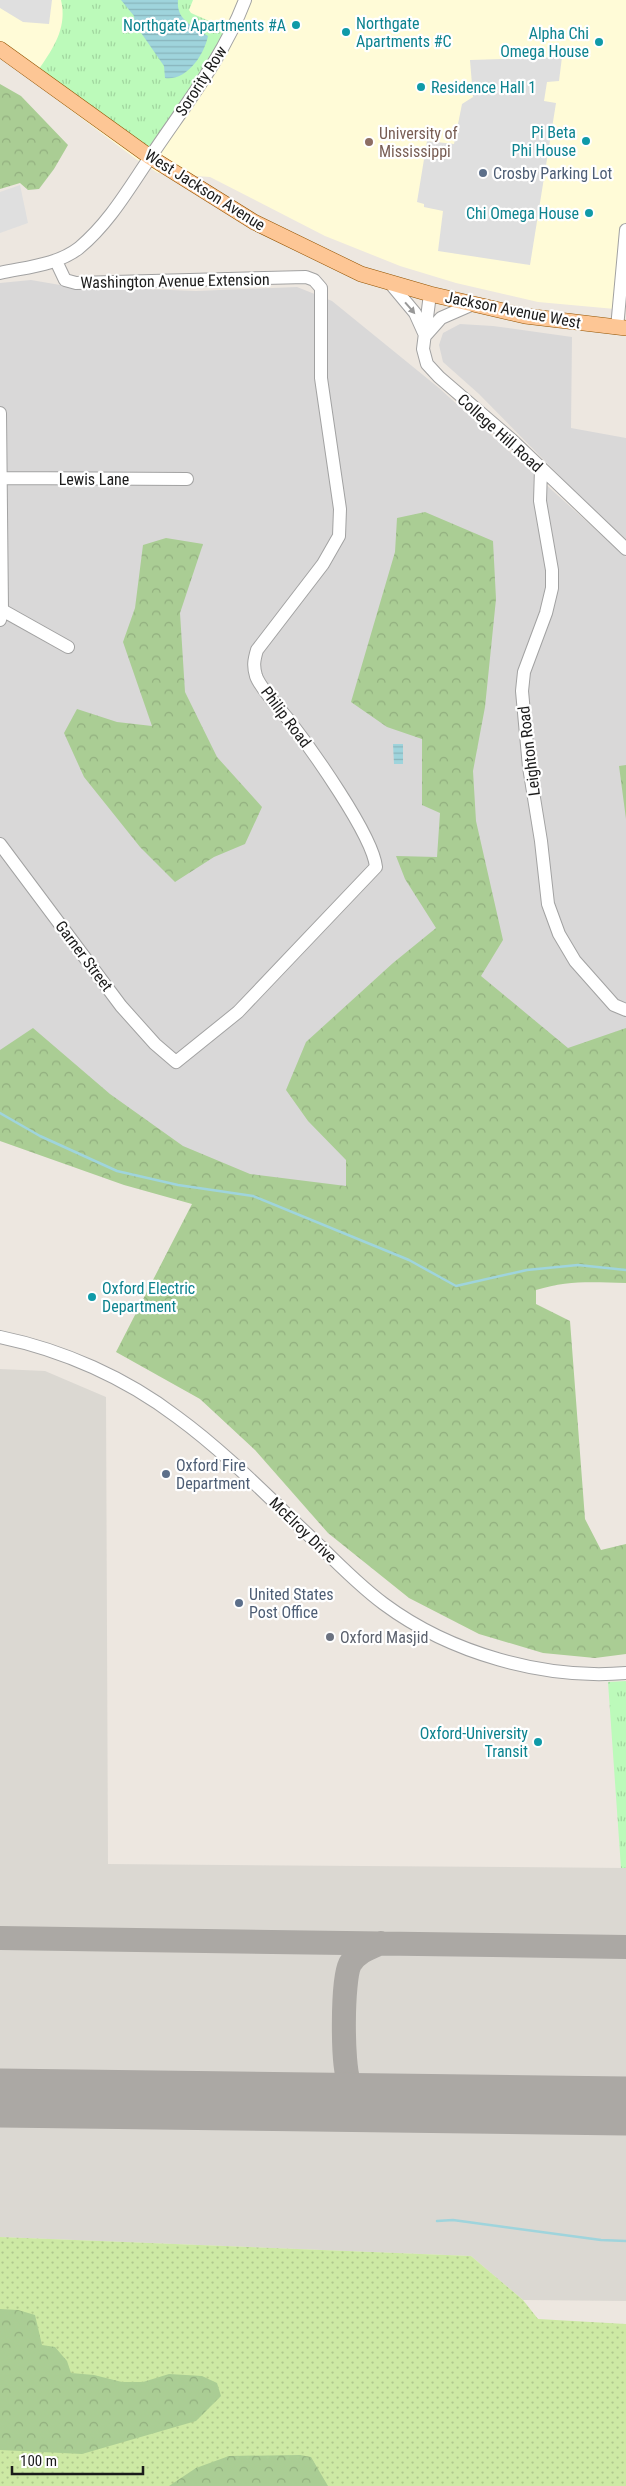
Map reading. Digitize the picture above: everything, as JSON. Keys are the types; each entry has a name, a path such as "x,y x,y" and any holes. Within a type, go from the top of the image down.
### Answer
{"main road":[{"name":"West Jackson Avenue","path":"0,49 150,157 254,222 361,274 430,294"},
{"name":"Jackson Avenue West","path":"430,294 525,316 622,328"}],"street":[{"name":"Sorority Row","path":"0,273 56,261 78,249 107,220 130,190 150,157 211,69 236,25 245,0"},
{"path":"622,328 626,230"},
{"name":"Washington Avenue Extension","path":"56,261 65,280 76,283 306,277"},
{"name":"Philip Road","path":"176,1062 238,1012 376,867 362,831 325,770 257,678 253,663 258,650 323,564 338,536 340,510 321,378 322,288 314,280 306,277"},
{"path":"390,283 415,313 425,336 440,318 473,304"},
{"name":"College Hill Road","path":"430,294 424,349 427,364 438,376 512,440 540,469 626,549"},
{"path":"0,413 1,615 68,648"},
{"name":"Leighton Road","path":"540,469 540,501 552,570 552,588 546,613 524,672 522,691 529,767 541,841 548,904 559,934 575,960 614,1004 626,1010"},
{"name":"Lewis Lane","path":"1,478 187,479"},
{"name":"Garner Street","path":"0,844 121,1006 155,1044 176,1062"},
{"name":"McElroy Drive","path":"0,1338 26,1342 81,1362 136,1388 177,1416 220,1452 349,1574 385,1604 440,1637 493,1657 540,1669 582,1673 626,1673"}],"shaded area":[{"name":"University of Mississippi","path":"0,0 626,0 626,310 538,302 456,283 400,266 325,236 210,177 158,173 136,159 0,57"},
{"path":"0,0 52,0 49,24 23,22 0,8"},
{"name":"Crosby Parking Lot","path":"562,57 559,81 547,82 544,101 556,103 530,265 438,251 443,211 424,207 424,204 417,202 427,141 454,144 462,104 473,97 470,60"},
{"path":"20,185 28,223 0,233 0,192"},
{"path":"31,280 66,286 196,291 297,287 332,301 439,388 626,557 626,1252 449,1253 0,1092 0,283"},
{"path":"460,324 493,326 572,337 571,428 626,438 626,539 595,512 479,394 443,362 439,345 443,333"},
{"path":"0,1369 45,1371 106,1397 108,1864 626,1868 626,2301 523,2300 471,2256 0,2237"}],"green space":[{"path":"61,0 193,0 189,10 191,13 232,31 150,157 35,75 57,40 63,11"},
{"path":"0,84 21,96 68,145 54,169 39,189 28,190 20,183 0,189"},
{"path":"425,512 493,541 496,599 485,707 473,771 476,821 503,940 481,976 568,1048 626,1028 626,1283 580,1282 548,1287 536,1290 536,1304 570,1321 585,1519 601,1550 626,1544 626,1654 595,1658 543,1653 479,1634 409,1598 328,1533 255,1450 200,1399 116,1352 192,1204 124,1185 0,1141 0,1050 33,1028 110,1094 183,1146 250,1174 346,1186 346,1160 308,1121 286,1090 306,1042 393,963 436,928 405,879 396,856 437,857 440,813 422,805 422,739 387,727 351,702 395,552 397,518"},
{"path":"166,538 203,544 180,613 185,692 217,757 262,807 245,844 214,857 175,882 140,847 84,777 64,733 77,709 117,722 152,726 123,642 135,608 143,545"},
{"path":"626,765 626,819 619,766"},
{"path":"626,1681 626,1868 621,1868 608,1682"},
{"path":"0,2237 471,2256 523,2300 538,2319 626,2324 626,2486 0,2486"},
{"path":"0,2309 18,2310 35,2315 42,2345 55,2347 67,2361 71,2373 94,2375 122,2382 143,2382 169,2374 202,2376 217,2383 221,2396 196,2421 82,2454 0,2450"},
{"path":"300,2455 311,2457 328,2486 169,2486 196,2468 229,2456"}],"water":[{"path":"121,0 178,0 178,7 183,18 208,36 203,51 193,65 180,75 173,78 165,78 164,66 135,24 134,16"},
{"path":"393,744 403,744 403,764 394,764"}],"waterway":[{"path":"0,1113 40,1136 117,1171 178,1185 253,1196 409,1260 456,1286 527,1270 578,1265 626,1270"},
{"path":"437,2221 453,2220 601,2240 626,2241"}],"taxiway":[{"path":"0,1938 626,1947"},
{"path":"381,1943 360,1953 350,1964 345,1987 344,2042 347,2072 352,2086 365,2097 387,2103"}],"runway":[{"path":"0,2098 626,2106"}],"place":[{"name":"Northgate Apartments #A","path":"296,25"},
{"name":"Northgate Apartments #C","path":"346,32"},
{"name":"Alpha Chi Omega House","path":"599,42"},
{"name":"Residence Hall 1","path":"421,87"},
{"name":"Pi Beta Phi House","path":"586,141"},
{"name":"University of Mississippi","path":"369,142"},
{"name":"Crosby Parking Lot","path":"483,173"},
{"name":"Chi Omega House","path":"589,213"},
{"name":"Oxford Electric Department","path":"92,1297"},
{"name":"Oxford Fire Department","path":"166,1474"},
{"name":"United States Post Office","path":"239,1603"},
{"name":"Oxford Masjid","path":"330,1637"},
{"name":"Oxford-University Transit","path":"538,1742"}]}
